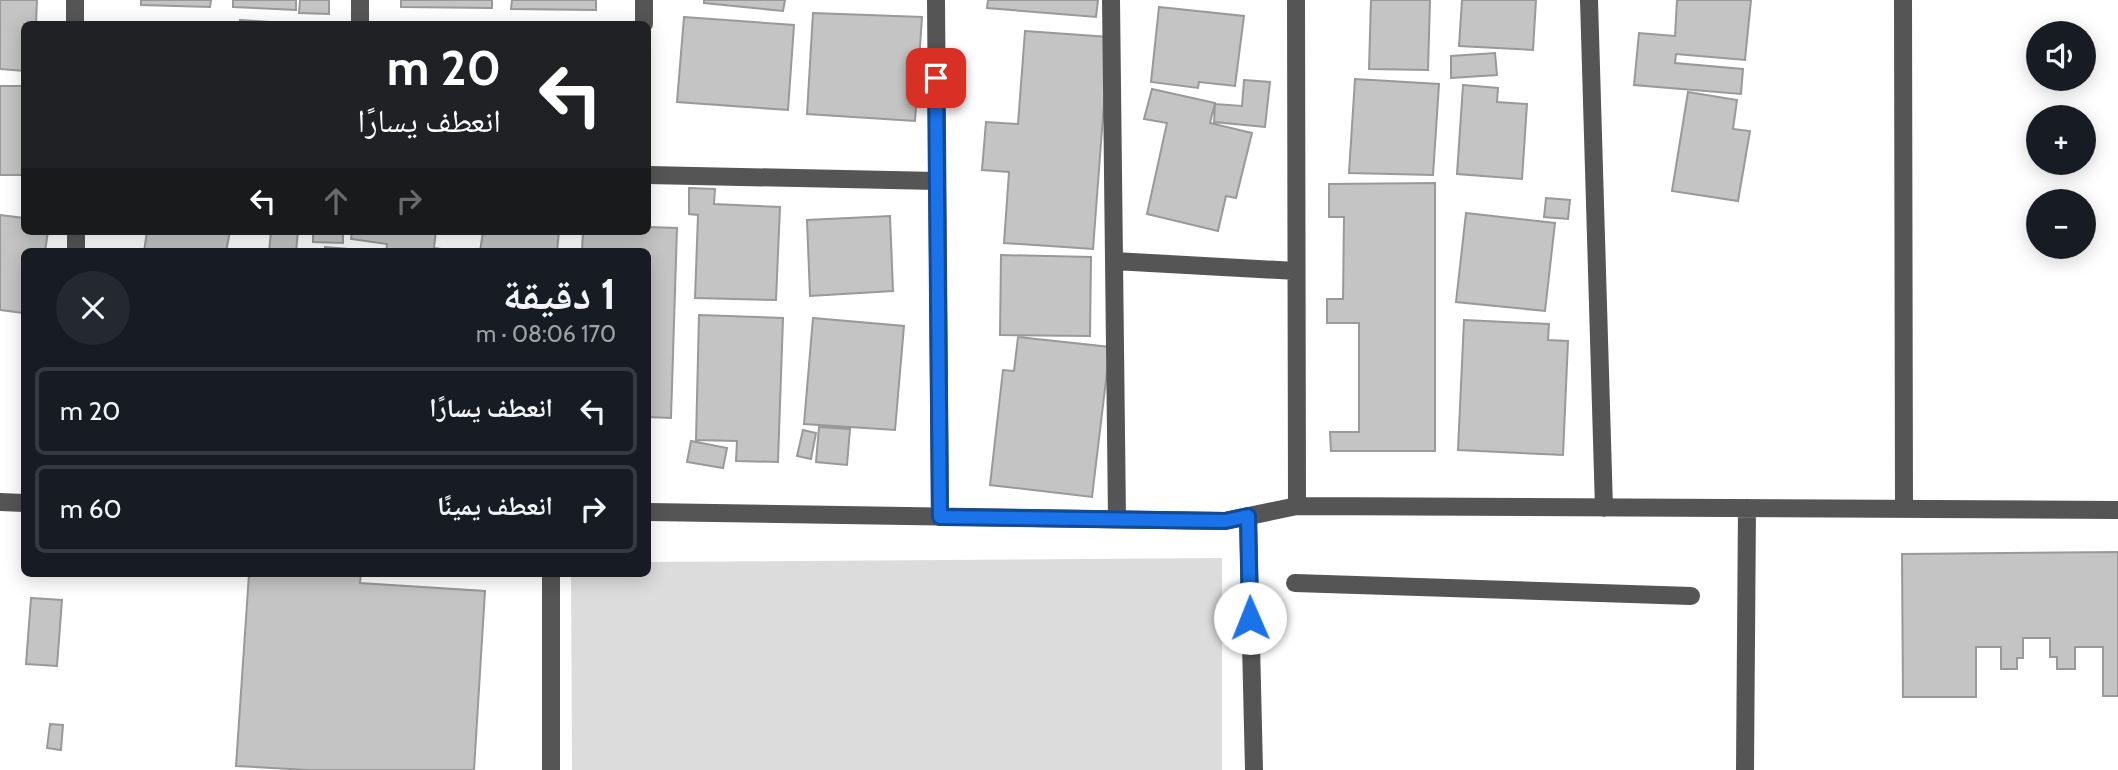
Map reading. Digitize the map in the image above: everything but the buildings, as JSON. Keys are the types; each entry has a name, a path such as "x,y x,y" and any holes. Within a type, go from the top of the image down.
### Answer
{"street":[{"path":"75,0 75,21"},
{"path":"360,0 360,21"},
{"path":"644,0 644,21"},
{"path":"936,0 940,517"},
{"path":"1111,0 1117,519"},
{"path":"1296,0 1297,506"},
{"path":"1588,0 1605,508"},
{"path":"1903,0 1904,509"},
{"path":"651,175 937,181"},
{"path":"1114,261 1296,271"},
{"path":"0,502 21,503"},
{"path":"651,512 1225,521 1297,506 2118,510"},
{"path":"1745,770 1747,508"},
{"path":"1248,516 1254,770"},
{"path":"551,577 551,770"},
{"path":"1295,583 1691,596"}],"shaded area":[{"path":"1222,558 1222,770 572,770 571,577 651,577 651,562"}],"route":[{"path":"936,78 940,517 1225,521 1248,516 1250,618"}]}
